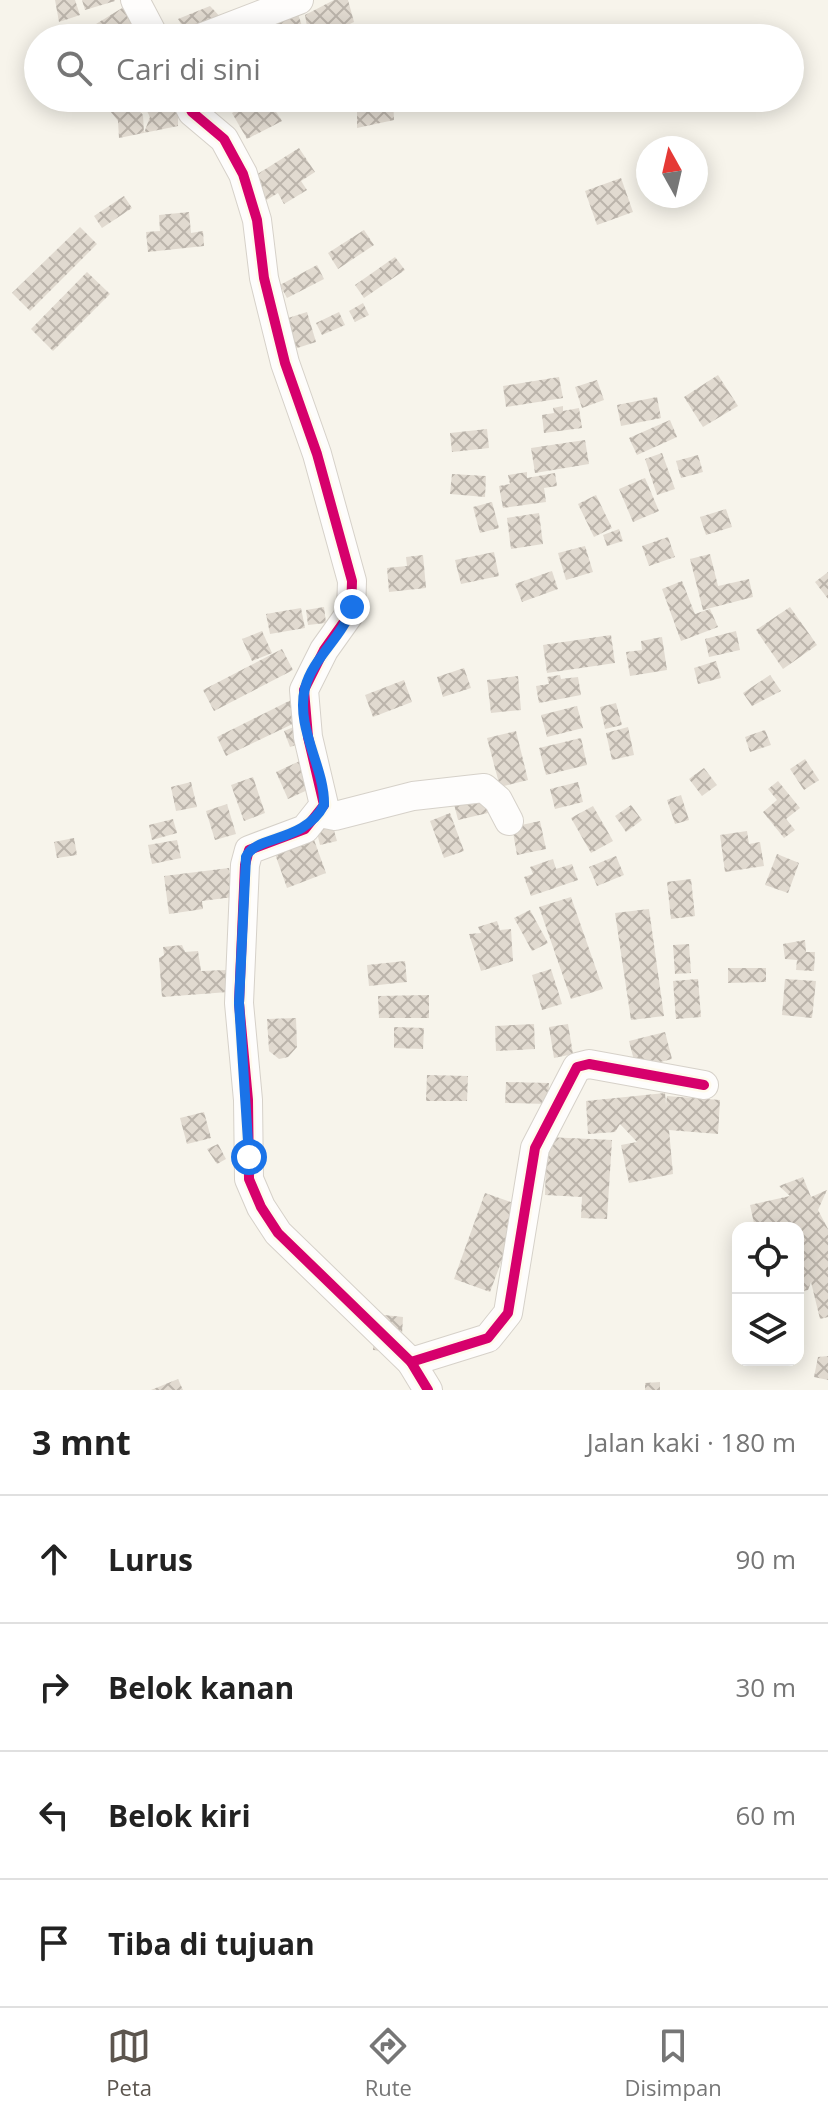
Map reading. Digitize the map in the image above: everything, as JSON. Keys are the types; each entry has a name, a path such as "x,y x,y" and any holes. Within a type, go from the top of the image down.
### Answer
{"street":[{"path":"135,0 148,24"},
{"path":"236,24 299,0"},
{"path":"192,112 224,139 243,174 257,220 264,278 285,363 317,454 352,581 351,612 324,650 304,690 308,737 324,797 320,813 305,829 255,847 246,857 239,1003 248,1100 249,1179 261,1207 278,1233 411,1362 428,1390"},
{"path":"320,813 335,816 413,796 484,788 498,800 509,821"},
{"path":"411,1362 488,1338 508,1313 535,1148 577,1067 589,1064 704,1085"}],"building":[{"path":"55,0 75,0 80,15 59,22"},
{"path":"82,0 115,0 115,1 85,10"},
{"path":"334,0 348,0 354,22 307,24 305,15"},
{"path":"127,5 135,24 96,24"},
{"path":"210,6 224,21 217,24 181,24 178,19"},
{"path":"296,8 301,24 272,24"},
{"path":"111,112 140,112 144,133 119,138 118,121"},
{"path":"148,112 178,112 178,126 144,133 150,117"},
{"path":"276,112 282,121 247,139 232,113"},
{"path":"357,112 394,112 394,120 357,128"},
{"path":"299,148 315,172 301,181 307,190 284,204 278,193 265,201 251,178"},
{"path":"621,178 633,212 597,225 585,191"},
{"path":"124,196 132,208 102,228 94,216"},
{"path":"189,212 191,233 203,231 204,246 148,252 146,232 160,231 159,215"},
{"path":"80,227 97,244 30,311 12,293"},
{"path":"364,230 374,245 338,269 328,253"},
{"path":"395,257 405,270 364,298 355,285"},
{"path":"317,265 324,279 287,298 280,285"},
{"path":"87,272 110,294 53,351 31,329"},
{"path":"363,303 369,315 355,322 349,311"},
{"path":"307,312 316,342 294,349 285,319"},
{"path":"339,312 345,325 322,335 316,323"},
{"path":"718,375 738,406 703,427 684,397"},
{"path":"559,377 563,398 506,407 503,386"},
{"path":"597,380 604,400 582,408 575,387"},
{"path":"657,397 661,418 621,426 617,405"},
{"path":"563,406 563,411 579,408 582,428 544,433 542,415 554,413 553,408"},
{"path":"670,420 677,437 637,455 629,438"},
{"path":"487,429 489,448 452,452 450,433"},
{"path":"585,440 589,464 535,473 531,448"},
{"path":"662,453 675,489 657,495 645,459"},
{"path":"698,455 703,472 681,478 676,461"},
{"path":"527,472 527,478 555,473 557,486 544,488 546,502 503,508 499,486 510,484 508,475"},
{"path":"452,474 486,476 485,497 450,494"},
{"path":"645,478 659,511 633,522 619,489"},
{"path":"596,495 612,528 594,537 578,504"},
{"path":"492,502 499,528 480,533 473,507"},
{"path":"726,509 732,527 706,535 700,517"},
{"path":"539,513 543,544 511,549 507,518"},
{"path":"619,529 623,541 607,546 603,535"},
{"path":"668,537 675,557 649,566 642,546"},
{"path":"585,546 593,572 566,580 558,553"},
{"path":"494,552 499,576 461,584 455,560"},
{"path":"710,554 718,586 749,579 753,597 703,610 690,559"},
{"path":"423,555 426,588 389,592 387,568 407,566 406,557"},
{"path":"552,571 558,589 522,602 515,584"},
{"path":"828,572 828,599 815,582"},
{"path":"682,581 695,614 710,609 718,627 681,641 662,589"},
{"path":"324,607 326,623 308,625 306,610"},
{"path":"790,607 817,645 783,669 756,630"},
{"path":"301,608 305,628 270,634 266,614"},
{"path":"262,631 272,653 252,661 242,639"},
{"path":"736,631 740,650 709,657 705,639"},
{"path":"611,635 615,663 547,673 543,645"},
{"path":"662,637 667,670 630,676 626,652 642,650 641,641"},
{"path":"282,649 293,670 214,711 203,690"},
{"path":"716,661 721,678 698,684 694,668"},
{"path":"464,668 471,688 443,697 437,677"},
{"path":"560,675 561,679 578,677 581,695 539,703 536,686 549,684 547,677"},
{"path":"770,675 781,691 752,706 743,693"},
{"path":"518,676 521,710 491,713 487,680"},
{"path":"404,680 412,702 373,717 365,695"},
{"path":"293,699 303,719 226,756 217,737"},
{"path":"616,703 622,725 605,729 600,707"},
{"path":"577,706 583,728 547,737 541,715"},
{"path":"301,724 307,741 290,747 284,731"},
{"path":"628,727 634,755 612,760 606,733"},
{"path":"765,730 771,745 750,752 745,737"},
{"path":"516,731 528,780 500,787 487,738"},
{"path":"581,738 587,765 546,775 539,748"},
{"path":"805,759 819,780 804,790 790,769"},
{"path":"302,760 314,787 288,799 276,772"},
{"path":"704,768 717,785 702,796 689,779"},
{"path":"253,777 265,813 244,821 231,785"},
{"path":"778,781 800,808 786,819 795,830 784,838 763,812 777,800 768,789"},
{"path":"191,782 197,807 176,811 171,787"},
{"path":"578,782 583,802 555,809 550,789"},
{"path":"483,793 488,813 458,820 453,800"},
{"path":"681,795 689,820 675,824 667,800"},
{"path":"227,804 236,834 215,840 206,811"},
{"path":"631,805 642,820 626,832 615,816"},
{"path":"593,806 613,841 591,853 571,818"},
{"path":"450,813 464,851 444,858 430,821"},
{"path":"173,819 177,833 152,840 149,825"},
{"path":"331,820 337,841 320,845 315,824"},
{"path":"540,821 546,849 517,855 512,827"},
{"path":"747,831 749,844 760,842 764,866 725,872 720,835"},
{"path":"313,837 326,873 287,888 274,851"},
{"path":"74,838 77,855 57,858 54,842"},
{"path":"177,840 181,858 152,864 148,845"},
{"path":"777,854 799,863 788,893 765,885"},
{"path":"616,856 624,875 597,886 589,867"},
{"path":"553,859 556,869 572,864 578,880 531,896 524,877 533,874 530,867"},
{"path":"229,868 233,897 202,901 203,909 169,914 164,876"},
{"path":"691,879 695,916 671,919 667,882"},
{"path":"571,897 603,989 571,999 539,907"},
{"path":"649,909 664,1016 631,1020 615,913"},
{"path":"530,910 548,943 532,951 514,918"},
{"path":"497,921 500,930 511,929 513,961 481,971 469,934 481,933 478,927"},
{"path":"805,940 806,952 815,952 814,971 796,970 797,960 785,959 783,944"},
{"path":"689,944 691,973 675,974 673,945"},
{"path":"182,945 185,952 198,951 201,971 226,970 228,992 162,997 159,958 164,955 163,947"},
{"path":"405,961 407,982 369,986 367,965"},
{"path":"728,968 766,968 766,982 728,983"},
{"path":"551,969 562,1004 542,1010 532,975"},
{"path":"698,979 701,1017 676,1019 673,981"},
{"path":"785,979 816,981 812,1018 782,1015"},
{"path":"429,995 429,1018 379,1018 378,996"},
{"path":"296,1018 297,1047 288,1057 279,1059 269,1051 267,1019"},
{"path":"534,1024 535,1049 496,1051 495,1026"},
{"path":"568,1024 573,1054 554,1058 549,1027"},
{"path":"394,1027 424,1028 423,1049 394,1048"},
{"path":"665,1032 672,1059 636,1068 629,1041"},
{"path":"427,1075 468,1076 467,1101 426,1101"},
{"path":"506,1082 549,1083 548,1104 505,1103"},
{"path":"665,1093 666,1104 667,1096 720,1100 718,1134 669,1130 673,1174 629,1183 621,1145 637,1142 620,1124 615,1132 588,1134 586,1101"},
{"path":"204,1112 211,1138 187,1144 180,1118"},
{"path":"547,1137 612,1140 607,1219 581,1218 582,1197 545,1195"},
{"path":"218,1144 226,1159 217,1164 207,1149"},
{"path":"803,1177 811,1197 827,1190 818,1210 828,1229 828,1317 820,1319 811,1282 808,1290 804,1291 804,1222 754,1222 750,1205 790,1196 779,1186"},
{"path":"485,1193 522,1206 490,1292 454,1279"},
{"path":"375,1314 403,1317 401,1352 373,1350"},
{"path":"828,1356 828,1380 814,1377 818,1357"},
{"path":"178,1379 183,1390 151,1390"},
{"path":"660,1382 660,1390 645,1390 645,1383"}],"cycle path":[{"path":"192,112 224,139 243,174 257,220 264,278 285,363 317,454 352,581 351,612 324,650 304,690 308,737 324,805 305,829 249,850 245,865 239,1003 248,1100 249,1179 261,1207 278,1233 411,1362 428,1390"},
{"path":"411,1362 488,1338 508,1313 535,1148 577,1067 589,1064 704,1085"}],"route":[{"path":"249,1157 248,1100 239,1003 246,857 249,850 255,847 305,829 324,805 308,737 304,690 309,675 352,607"}]}
